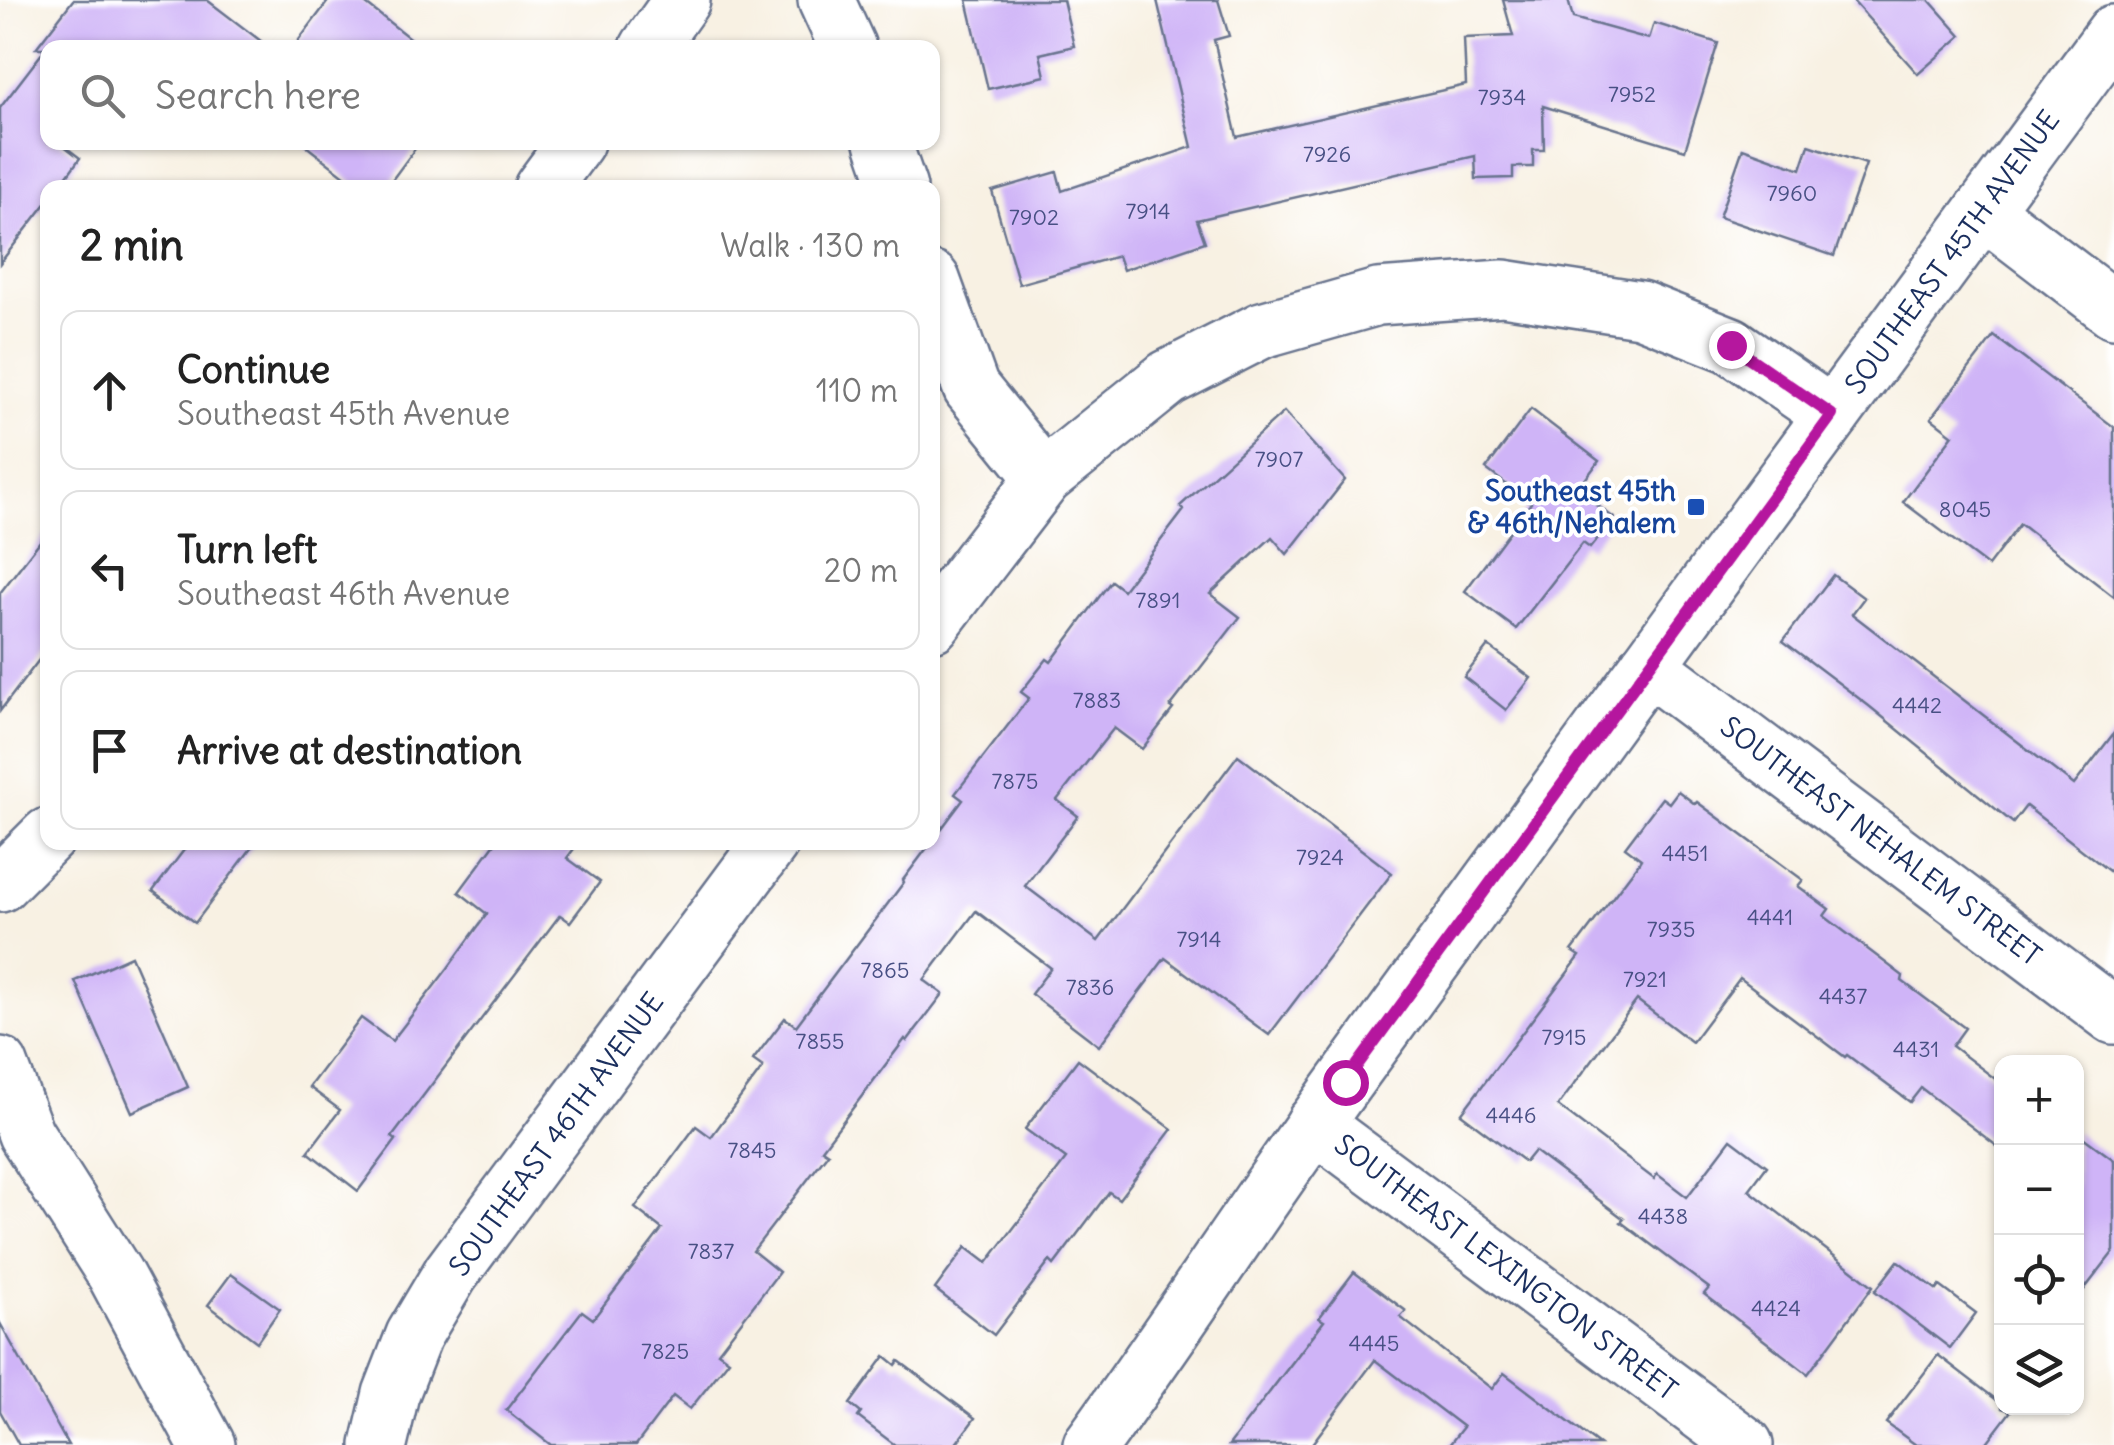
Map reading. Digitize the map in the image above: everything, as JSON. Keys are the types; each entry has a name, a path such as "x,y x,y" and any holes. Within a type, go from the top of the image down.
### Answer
{"street":[{"path":"654,40 682,0"},
{"path":"826,0 844,40"},
{"name":"SOUTHEAST 45TH AVENUE","path":"1091,1445 1314,1124 2114,33"},
{"path":"548,180 570,150"},
{"path":"886,150 896,180"},
{"path":"1983,210 2114,310"},
{"path":"940,614 1044,478 1168,378 1262,330 1378,297 1503,288 1640,309 1731,345 1832,415"},
{"path":"940,302 971,388 1044,478"},
{"name":"SOUTHEAST NEHALEM STREET","path":"1648,666 2114,1016"},
{"path":"0,884 40,844"},
{"name":"SOUTHEAST 46TH AVENUE","path":"379,1445 391,1394 414,1335 451,1274 765,850"},
{"path":"0,1066 26,1134 115,1274 207,1445"},
{"name":"SOUTHEAST LEXINGTON STREET","path":"1314,1124 1745,1445"}],"building":[{"path":"73,0 207,0 260,40 42,40"},
{"path":"329,0 361,0 412,40 299,40"},
{"path":"967,0 1063,0 1074,46 1040,54 1045,76 988,89"},
{"path":"1157,0 1218,0 1229,36 1214,40 1237,137 1466,85 1464,38 1513,36 1503,0 1568,0 1573,18 1649,39 1654,23 1718,43 1685,150 1543,106 1544,150 1533,150 1533,167 1513,167 1513,178 1476,179 1475,156 1197,220 1205,242 1123,270 1118,256 1019,284 992,191 1057,172 1062,191 1192,147"},
{"path":"1852,0 1929,0 1961,36 1918,74"},
{"path":"40,56 40,150 70,150 80,158 64,180 40,180 40,211 0,263 0,108"},
{"path":"1809,145 1866,164 1834,256 1719,217 1743,148 1801,169"},
{"path":"311,150 414,150 392,180 350,180"},
{"path":"1994,336 2114,427 2114,597 2020,524 1988,566 1903,502 1953,435 1931,418"},
{"path":"1531,409 1599,461 1577,490 1614,518 1590,548 1583,543 1516,629 1465,591 1531,503 1486,469"},
{"path":"1284,412 1345,480 1287,554 1272,537 1210,594 1240,617 1142,749 1114,728 1057,800 1078,816 1025,886 1098,941 1238,755 1392,873 1269,1035 1165,958 1099,1046 1031,994 1051,968 976,911 924,980 943,994 822,1149 828,1153 753,1251 779,1272 718,1352 729,1360 690,1409 673,1396 636,1445 551,1445 506,1410 582,1311 593,1319 662,1229 635,1208 696,1126 711,1137 763,1067 753,1060 785,1018 796,1026 926,850 940,850 940,831 963,800 955,794 1029,698 1021,692 1047,659 1051,662 1111,581 1123,590 1184,510 1180,506"},
{"path":"40,541 40,658 0,711 0,593"},
{"path":"1833,575 1864,598 1852,614 2074,785 2114,733 2114,875 2026,806 2013,823 1783,641"},
{"path":"1488,646 1531,678 1506,710 1464,677"},
{"path":"1678,791 1803,880 1798,886 1829,909 1824,916 1965,1028 1952,1046 1994,1078 1994,1144 1921,1088 1910,1102 1740,978 1692,1042 1637,1000 1558,1106 1654,1179 1657,1174 1687,1197 1731,1139 1767,1166 1749,1190 1873,1286 1808,1374 1704,1294 1709,1288 1534,1151 1525,1162 1461,1114 1580,956 1572,951 1638,864 1641,859 1625,847 1662,798 1669,803"},
{"path":"184,850 250,850 195,923 153,891"},
{"path":"490,850 573,850 567,858 600,882 570,922 560,915 392,1137 396,1140 358,1191 308,1152 340,1110 309,1087 361,1018 392,1041 487,914 459,892"},
{"path":"131,956 188,1087 132,1112 75,981"},
{"path":"1078,1059 1172,1129 1119,1199 1109,1192 994,1335 935,1289 966,1247 987,1263 1066,1159 1025,1129"},
{"path":"2084,1138 2114,1160 2114,1251 2084,1290"},
{"path":"1898,1261 1976,1313 1950,1348 1875,1291"},
{"path":"1354,1272 1406,1311 1400,1317 1492,1389 1504,1373 1599,1445 1449,1445 1463,1427 1375,1360 1311,1445 1229,1445 1324,1321 1319,1318"},
{"path":"231,1274 280,1309 257,1342 208,1305"},
{"path":"0,1323 68,1445 19,1445 0,1411"},
{"path":"1938,1355 1994,1398 1994,1415 2008,1415 1985,1445 1916,1445 1886,1423"},
{"path":"885,1356 896,1365 899,1361 975,1418 955,1445 895,1445 858,1417 861,1413 850,1404"}],"place":[{"name":"Southeast 45th & 46th/Nehalem","path":"1696,507"}],"route":[{"path":"1345,1082 1832,415 1731,345"}]}
